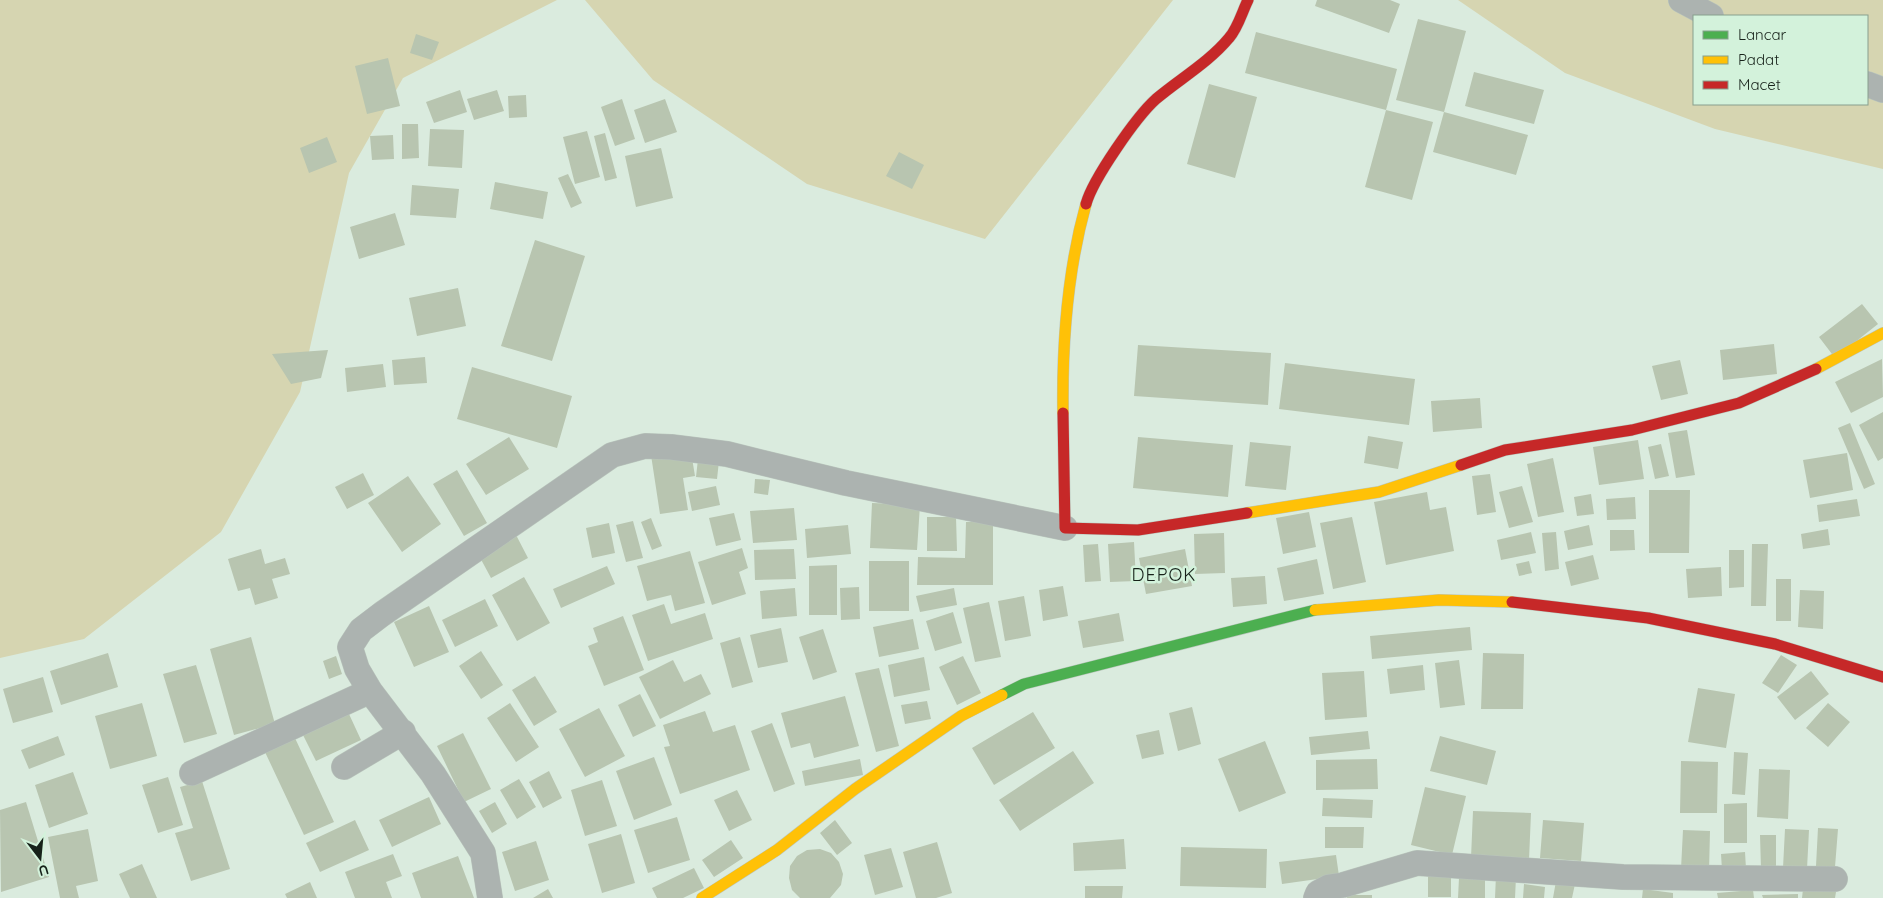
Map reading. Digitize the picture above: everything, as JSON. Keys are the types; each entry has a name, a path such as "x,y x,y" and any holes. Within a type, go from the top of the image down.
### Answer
{"street":[{"path":"1065,528 1063,384 1066,306 1077,236 1089,194 1112,155 1154,100 1208,62 1231,36 1248,0"},
{"path":"1681,0 1709,15"},
{"path":"1868,84 1883,90"},
{"path":"490,898 483,853 433,774 370,691 356,669 350,647 360,630 479,545 612,455 645,446 671,446 727,454 846,483 1065,528 1138,530 1379,492 1505,450 1632,430 1739,403 1818,368 1883,333"},
{"path":"702,898 777,850 855,789 961,716 990,699 1024,684 1324,608 1439,600 1521,602 1576,608 1709,629 1775,644 1883,677"},
{"path":"192,773 370,691"},
{"path":"344,767 403,732"},
{"path":"1316,898 1318,893 1329,888 1417,863 1623,877 1835,879"}],"green space":[{"path":"0,0 557,0 403,78 349,173 300,392 221,532 84,639 0,658"},
{"path":"585,0 1173,0 985,239 807,184 653,80"},
{"path":"1458,0 1883,0 1883,169 1715,129 1565,73"}],"building":[{"path":"1317,0 1390,0 1400,4 1389,33 1315,6"},
{"path":"1418,19 1466,31 1444,112 1396,100"},
{"path":"1256,32 1397,69 1386,110 1245,73"},
{"path":"416,34 439,42 432,60 410,53"},
{"path":"388,58 400,106 367,114 355,66"},
{"path":"1474,72 1544,90 1534,124 1465,106"},
{"path":"1209,84 1257,97 1235,178 1187,164"},
{"path":"460,90 467,112 434,123 426,102"},
{"path":"497,90 504,111 474,120 467,99"},
{"path":"526,95 527,117 509,118 508,96"},
{"path":"622,99 635,139 615,146 601,107"},
{"path":"665,99 677,132 645,143 634,110"},
{"path":"1386,110 1433,122 1412,200 1365,187"},
{"path":"1444,112 1528,135 1516,175 1433,152"},
{"path":"402,124 418,124 419,158 402,159"},
{"path":"430,129 464,130 462,168 428,166"},
{"path":"587,131 600,177 575,184 563,137"},
{"path":"605,133 617,178 605,181 594,136"},
{"path":"393,135 394,159 372,160 370,136"},
{"path":"327,137 337,162 309,173 300,148"},
{"path":"661,148 673,198 636,207 625,156"},
{"path":"899,152 924,165 912,189 886,176"},
{"path":"568,174 582,203 571,208 558,178"},
{"path":"495,182 548,192 543,219 490,209"},
{"path":"412,185 459,189 456,218 410,215"},
{"path":"395,213 405,245 359,259 350,227"},
{"path":"535,240 585,256 552,361 501,346"},
{"path":"458,288 466,326 417,336 409,298"},
{"path":"1862,304 1878,324 1835,358 1819,337"},
{"path":"1774,344 1777,374 1723,380 1720,350"},
{"path":"1138,345 1271,353 1268,405 1134,396"},
{"path":"328,350 321,378 291,384 272,354"},
{"path":"425,357 427,383 394,385 392,360"},
{"path":"1882,359 1883,397 1851,413 1835,382"},
{"path":"1680,360 1688,394 1661,400 1652,366"},
{"path":"1285,363 1415,379 1409,425 1279,409"},
{"path":"383,364 386,387 347,392 345,368"},
{"path":"472,367 572,396 557,448 457,419"},
{"path":"1480,398 1482,428 1433,432 1431,401"},
{"path":"1883,412 1883,458 1878,461 1859,425"},
{"path":"1850,423 1875,484 1864,489 1838,428"},
{"path":"1687,430 1695,475 1676,478 1668,433"},
{"path":"1368,436 1403,442 1398,469 1364,463"},
{"path":"509,437 529,469 486,495 466,464"},
{"path":"1138,437 1233,445 1228,497 1133,488"},
{"path":"1638,440 1644,479 1599,485 1593,447"},
{"path":"1250,442 1291,446 1286,490 1245,486"},
{"path":"1661,444 1669,476 1655,479 1648,447"},
{"path":"1847,453 1853,490 1810,498 1803,460"},
{"path":"651,455 692,458 695,476 683,478 688,510 660,514"},
{"path":"1553,458 1564,512 1538,517 1527,464"},
{"path":"698,459 719,461 717,479 696,477"},
{"path":"457,470 487,523 464,536 433,484"},
{"path":"363,473 374,495 347,509 335,487"},
{"path":"1490,474 1496,512 1477,515 1472,476"},
{"path":"408,476 441,524 402,552 368,503"},
{"path":"755,479 770,480 768,495 754,493"},
{"path":"716,486 720,505 692,511 688,492"},
{"path":"1522,486 1533,522 1509,528 1499,492"},
{"path":"1649,490 1690,490 1689,553 1649,553"},
{"path":"1427,492 1430,510 1446,507 1454,551 1386,565 1374,502"},
{"path":"1591,494 1594,514 1577,516 1574,497"},
{"path":"1635,497 1636,519 1607,520 1606,499"},
{"path":"1857,499 1860,516 1819,522 1817,505"},
{"path":"872,503 920,505 917,550 870,548"},
{"path":"794,508 797,540 753,543 750,511"},
{"path":"1309,512 1316,547 1283,554 1276,518"},
{"path":"734,513 741,540 716,546 709,518"},
{"path":"927,517 956,517 957,551 927,551"},
{"path":"1352,517 1366,582 1333,589 1320,523"},
{"path":"651,518 662,546 652,550 641,522"},
{"path":"633,521 643,558 626,562 616,525"},
{"path":"966,522 993,522 993,585 917,585 918,557 965,558"},
{"path":"609,523 615,553 592,558 586,528"},
{"path":"848,525 851,554 807,558 805,529"},
{"path":"1589,525 1593,545 1568,550 1564,531"},
{"path":"1828,529 1830,545 1803,549 1801,534"},
{"path":"1610,530 1634,530 1635,550 1610,551"},
{"path":"1531,532 1536,553 1501,560 1497,540"},
{"path":"1556,532 1559,569 1545,571 1542,533"},
{"path":"515,533 528,558 491,578 477,552"},
{"path":"1224,533 1225,573 1195,574 1194,534"},
{"path":"1134,542 1136,581 1110,582 1108,544"},
{"path":"1098,544 1101,581 1085,582 1083,545"},
{"path":"1752,544 1768,544 1766,606 1751,606"},
{"path":"742,548 748,568 739,572 746,594 712,605 698,562"},
{"path":"261,549 265,564 285,558 290,574 272,579 278,598 255,605 250,588 238,591 228,559"},
{"path":"794,549 796,579 755,580 754,550"},
{"path":"1185,549 1192,586 1146,594 1139,558"},
{"path":"1729,550 1744,550 1744,587 1729,588"},
{"path":"690,551 705,603 675,611 671,595 647,601 637,566"},
{"path":"1593,555 1599,579 1571,586 1565,562"},
{"path":"1317,559 1324,594 1284,601 1277,568"},
{"path":"869,561 909,561 909,611 869,611"},
{"path":"1529,561 1532,573 1519,576 1516,564"},
{"path":"837,565 837,615 809,615 809,566"},
{"path":"607,566 615,584 561,608 553,589"},
{"path":"1721,567 1722,596 1688,598 1686,569"},
{"path":"1265,576 1267,604 1233,607 1231,578"},
{"path":"524,577 550,623 517,641 492,595"},
{"path":"1776,579 1791,579 1791,621 1776,621"},
{"path":"1063,586 1068,616 1043,621 1039,590"},
{"path":"859,587 860,619 841,620 840,588"},
{"path":"795,588 797,616 762,619 760,591"},
{"path":"954,588 957,605 920,612 916,596"},
{"path":"1800,590 1824,591 1823,629 1798,627"},
{"path":"1024,596 1031,636 1005,641 998,601"},
{"path":"485,599 498,626 455,647 442,620"},
{"path":"989,602 1001,657 975,662 963,608"},
{"path":"664,604 671,624 705,613 713,639 648,661 632,615"},
{"path":"429,606 449,652 414,667 394,622"},
{"path":"953,612 962,643 935,651 926,621"},
{"path":"1119,613 1124,641 1083,648 1078,621"},
{"path":"623,616 644,670 604,686 588,646 598,642 593,628"},
{"path":"913,619 919,649 879,657 873,627"},
{"path":"1470,627 1472,650 1372,659 1370,636"},
{"path":"781,628 788,662 758,668 750,635"},
{"path":"823,629 837,672 813,680 799,637"},
{"path":"251,637 275,724 234,735 210,649"},
{"path":"740,637 753,682 732,688 720,643"},
{"path":"481,651 503,685 481,699 459,666"},
{"path":"108,653 118,687 61,705 50,671"},
{"path":"1483,653 1524,654 1523,709 1481,709"},
{"path":"1781,655 1797,665 1778,693 1762,683"},
{"path":"336,656 342,674 329,679 323,661"},
{"path":"963,656 981,693 957,705 939,667"},
{"path":"924,657 930,690 894,697 888,665"},
{"path":"673,660 684,682 701,674 711,694 660,719 639,677"},
{"path":"1459,660 1465,705 1440,708 1435,663"},
{"path":"196,665 217,734 184,743 163,674"},
{"path":"1423,665 1425,690 1390,694 1387,669"},
{"path":"879,668 899,746 876,752 855,673"},
{"path":"1364,671 1367,717 1325,720 1322,673"},
{"path":"1811,671 1829,694 1795,720 1777,697"},
{"path":"535,676 557,712 534,726 512,690"},
{"path":"43,677 53,712 13,723 3,689"},
{"path":"1698,688 1735,694 1726,748 1688,742"},
{"path":"640,694 656,726 633,737 618,705"},
{"path":"845,696 859,746 814,758 810,743 791,748 781,713"},
{"path":"927,701 931,719 905,724 901,705"},
{"path":"142,703 157,756 110,769 95,716"},
{"path":"510,703 539,747 516,762 487,718"},
{"path":"1828,703 1850,722 1828,747 1806,728"},
{"path":"1192,707 1201,744 1178,751 1169,713"},
{"path":"599,708 625,756 585,777 559,729"},
{"path":"705,711 713,732 735,725 750,770 680,794 664,747 670,746 663,725"},
{"path":"1033,712 1055,748 994,785 972,748"},
{"path":"349,714 361,740 316,761 303,735"},
{"path":"772,723 795,784 774,792 751,731"},
{"path":"1159,730 1164,754 1142,759 1136,735"},
{"path":"1368,731 1370,749 1311,755 1309,737"},
{"path":"463,733 491,789 464,802 437,746"},
{"path":"58,736 65,755 29,769 21,750"},
{"path":"1440,736 1496,751 1487,785 1430,771"},
{"path":"295,738 334,822 304,835 265,752"},
{"path":"1265,741 1286,793 1239,812 1218,759"},
{"path":"1073,751 1094,783 1020,831 999,800"},
{"path":"1734,752 1748,753 1745,795 1732,794"},
{"path":"654,757 672,805 634,820 616,771"},
{"path":"860,759 863,775 805,786 802,771"},
{"path":"1377,759 1378,789 1316,790 1316,760"},
{"path":"1681,761 1718,762 1717,813 1680,813"},
{"path":"1759,769 1790,770 1788,819 1757,817"},
{"path":"549,771 562,798 543,808 529,782"},
{"path":"73,772 88,814 49,828 35,785"},
{"path":"168,777 183,825 158,833 142,785"},
{"path":"519,779 536,807 517,819 500,790"},
{"path":"602,780 617,826 585,836 571,790"},
{"path":"202,781 230,869 191,881 175,833 193,828 180,787"},
{"path":"1425,787 1466,796 1452,855 1411,845"},
{"path":"737,790 752,820 729,831 714,800"},
{"path":"429,797 441,824 392,847 379,820"},
{"path":"1323,798 1373,800 1372,818 1322,816"},
{"path":"26,802 49,877 1,892 0,810"},
{"path":"495,802 507,824 492,833 479,811"},
{"path":"1747,803 1747,843 1724,843 1724,804"},
{"path":"1473,811 1531,813 1529,860 1471,858"},
{"path":"677,817 690,860 648,873 634,830"},
{"path":"355,820 369,850 320,872 306,843"},
{"path":"835,820 852,843 837,855 820,833"},
{"path":"1543,820 1584,823 1581,861 1540,858"},
{"path":"1325,827 1364,827 1363,848 1325,848"},
{"path":"1818,828 1838,829 1835,867 1816,866"},
{"path":"88,829 98,881 76,886 79,898 60,898 48,837"},
{"path":"1785,829 1809,830 1807,869 1783,868"},
{"path":"1683,830 1710,831 1709,871 1681,869"},
{"path":"621,834 635,883 602,893 588,844"},
{"path":"1760,835 1776,835 1776,869 1761,869"},
{"path":"1124,839 1126,869 1074,871 1073,843"},
{"path":"731,840 743,858 714,877 702,860"},
{"path":"536,841 549,880 515,891 502,852"},
{"path":"937,842 952,893 936,898 916,898 903,852"},
{"path":"1181,847 1267,849 1266,888 1180,886"},
{"path":"891,848 903,887 875,895 864,855"},
{"path":"820,849 831,853 839,862 843,874 841,885 830,898 800,898 792,890 789,878 790,866 797,856 807,850"},
{"path":"1745,852 1746,869 1722,870 1721,854"},
{"path":"393,854 402,876 386,882 392,898 355,898 345,872"},
{"path":"1336,855 1339,876 1282,884 1279,862"},
{"path":"458,856 474,898 421,898 412,873"},
{"path":"142,864 157,898 130,898 119,874"},
{"path":"694,868 704,888 683,898 657,898 652,888"},
{"path":"1496,875 1516,877 1515,898 1495,898"},
{"path":"1428,876 1451,876 1451,897 1428,897"},
{"path":"1459,878 1485,878 1485,898 1458,898"},
{"path":"1556,881 1575,884 1572,898 1553,898"},
{"path":"310,882 317,898 287,898 285,894"},
{"path":"1524,884 1545,887 1544,898 1523,898"},
{"path":"1085,886 1123,886 1122,898 1085,898"},
{"path":"548,889 553,898 533,898"},
{"path":"1643,889 1673,893 1673,898 1642,898"},
{"path":"1803,889 1836,892 1835,898 1802,898"},
{"path":"1753,890 1754,898 1718,898 1717,893"},
{"path":"1798,894 1798,898 1763,898 1762,895"},
{"path":"1347,895 1372,895 1372,898 1347,898"}],"traffic: fast":[{"path":"1002,695 1024,684 1315,610"}],"traffic: slow":[{"path":"1063,413 1067,308 1074,256 1086,204"},
{"path":"1816,369 1883,333"},
{"path":"1247,513 1379,492 1461,465"},
{"path":"1315,610 1439,600 1512,602"},
{"path":"702,898 777,850 855,789 961,716 1002,695"}],"traffic: jam":[{"path":"1086,204 1106,165 1138,119 1156,99 1221,47 1235,30 1248,0"},
{"path":"1461,465 1505,450 1632,430 1739,403 1816,369"},
{"path":"1063,413 1065,528 1138,530 1247,513"},
{"path":"1512,602 1648,618 1775,644 1883,677"}],"district":[{"name":"DEPOK","path":"1164,574"}]}
